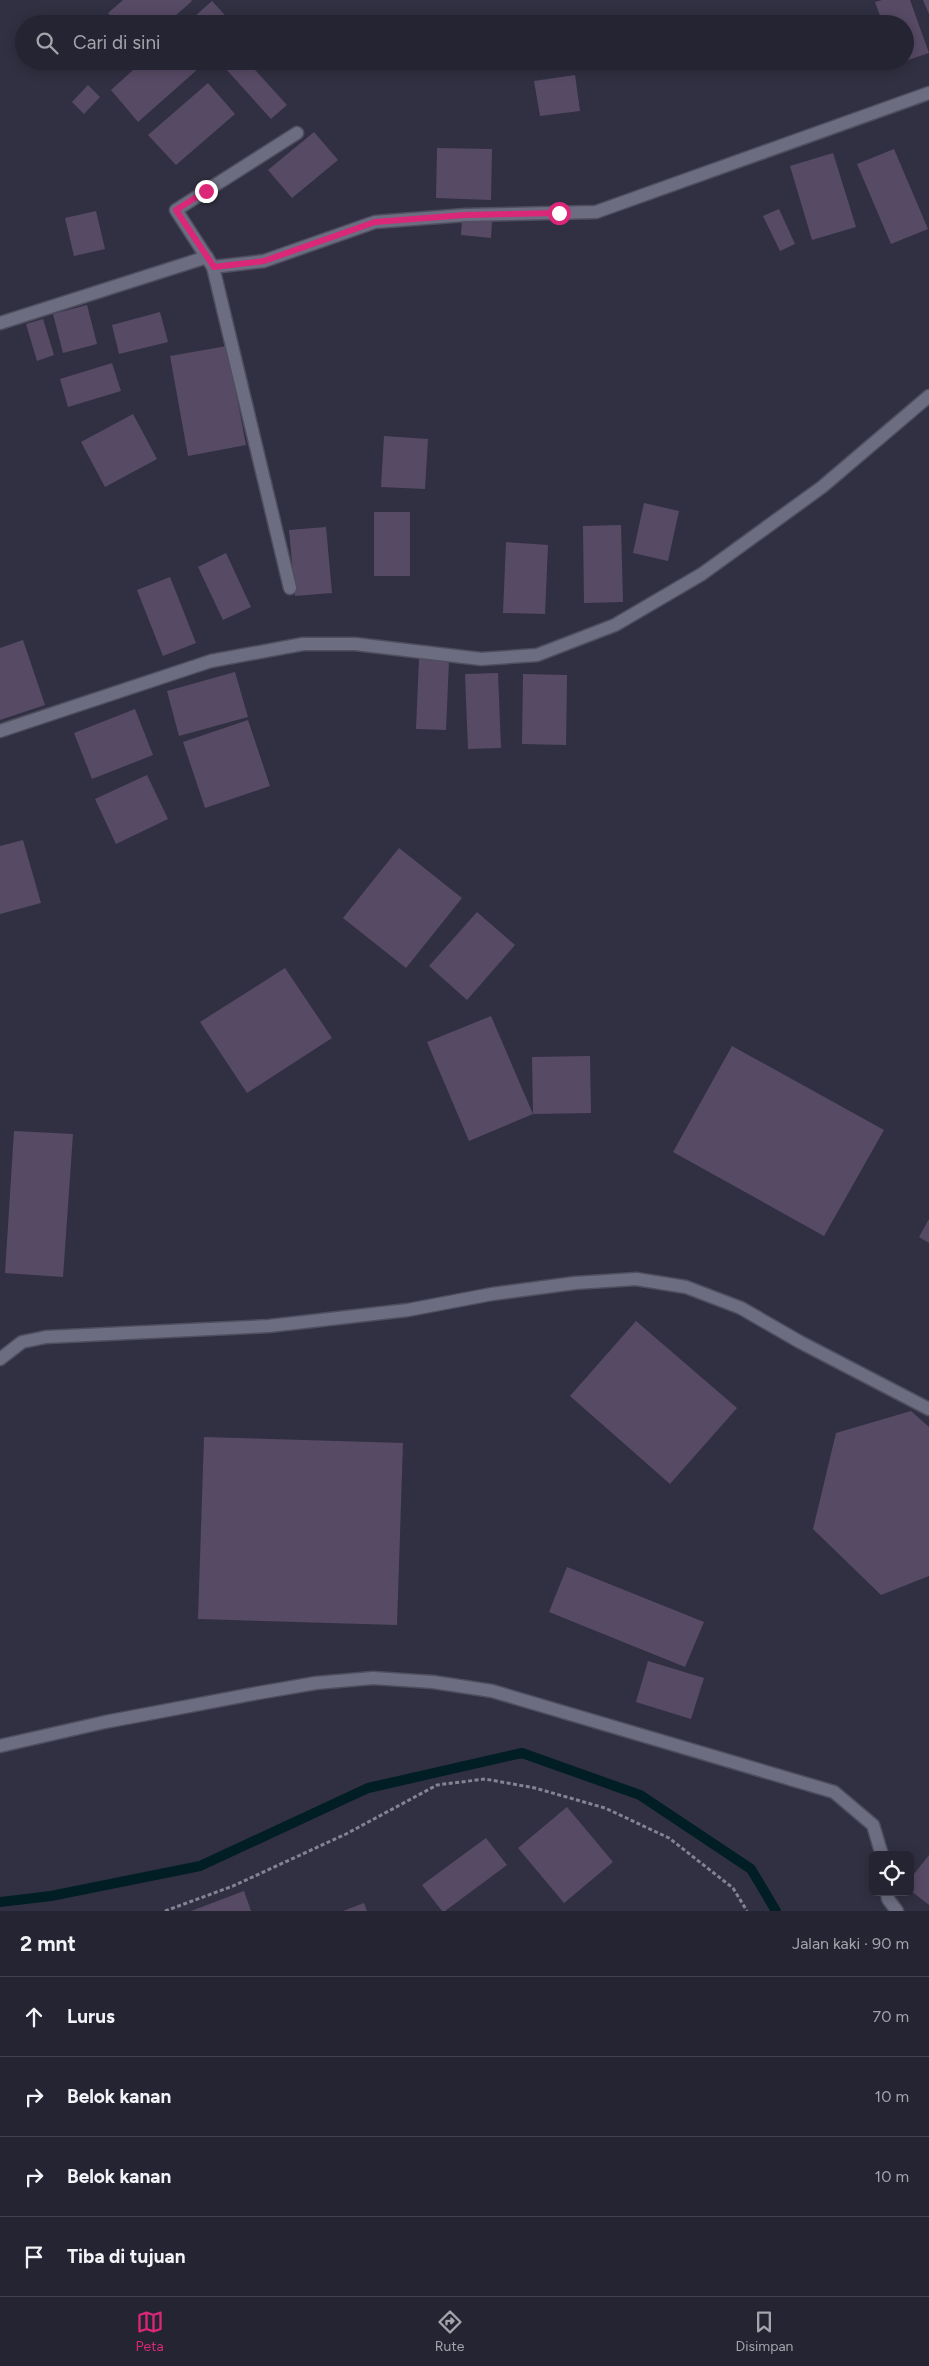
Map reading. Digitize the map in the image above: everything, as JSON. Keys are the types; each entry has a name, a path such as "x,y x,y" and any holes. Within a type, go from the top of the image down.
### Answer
{"street":[{"path":"0,323 210,262 264,261 375,222 465,215 596,212 929,92"},
{"path":"290,588 210,262 176,210 297,133"},
{"path":"0,730 211,661 303,644 355,644 481,658 536,655 615,624 702,574 822,486 929,396"},
{"path":"0,1359 22,1342 46,1337 269,1326 408,1310 492,1294 575,1283 636,1279 686,1287 741,1308 800,1342 929,1409"},
{"path":"0,1746 105,1722 316,1683 373,1678 432,1682 492,1691 834,1792 873,1825 881,1851"},
{"path":"888,1896 897,1911"}],"path":[{"path":"165,1911 233,1886 346,1834 437,1785 485,1779 536,1788 605,1808 669,1838 733,1888 747,1911"}],"building":[{"path":"123,0 192,1 176,15 110,15 108,13"},
{"path":"882,0 910,0 929,53 914,58 914,15 880,15 875,2"},
{"path":"923,0 929,0 929,14"},
{"path":"212,1 225,15 196,15"},
{"path":"133,70 197,70 138,122 111,90"},
{"path":"227,70 255,70 287,105 271,119"},
{"path":"575,75 580,111 540,116 534,81"},
{"path":"208,83 235,114 176,165 148,135"},
{"path":"88,85 100,97 84,114 72,102"},
{"path":"314,132 338,160 292,198 268,170"},
{"path":"437,148 492,149 491,200 436,198"},
{"path":"894,149 928,229 891,244 857,164"},
{"path":"833,153 856,227 812,240 790,166"},
{"path":"779,209 795,244 780,251 763,216"},
{"path":"96,211 105,249 74,256 65,218"},
{"path":"462,220 492,222 491,238 461,235"},
{"path":"87,305 97,344 63,353 53,314"},
{"path":"160,312 168,342 119,354 112,325"},
{"path":"43,319 54,355 37,361 26,324"},
{"path":"227,346 246,445 188,456 170,356"},
{"path":"112,363 121,391 68,407 60,379"},
{"path":"133,414 157,459 105,487 81,442"},
{"path":"384,436 428,439 425,489 381,487"},
{"path":"644,503 679,511 668,561 633,553"},
{"path":"374,512 410,512 410,576 374,576"},
{"path":"621,525 623,602 584,603 583,526"},
{"path":"326,527 332,593 295,596 289,530"},
{"path":"506,542 548,545 545,614 503,613"},
{"path":"226,553 251,607 223,620 198,567"},
{"path":"170,577 196,643 163,656 137,590"},
{"path":"23,640 45,705 0,720 0,648"},
{"path":"419,659 449,660 446,730 416,729"},
{"path":"235,672 248,717 179,736 167,691"},
{"path":"498,673 501,748 468,749 465,674"},
{"path":"523,674 567,675 566,745 522,744"},
{"path":"135,709 153,755 92,779 74,733"},
{"path":"248,720 270,786 205,808 183,742"},
{"path":"147,775 168,819 116,844 95,799"},
{"path":"23,840 41,903 0,914 0,846"},
{"path":"399,848 462,898 406,968 343,918"},
{"path":"477,912 515,945 467,1000 429,966"},
{"path":"285,968 332,1038 247,1093 200,1022"},
{"path":"491,1016 533,1114 469,1141 427,1042"},
{"path":"732,1046 884,1130 824,1236 673,1152"},
{"path":"590,1056 591,1113 533,1114 532,1057"},
{"path":"14,1131 73,1134 63,1277 5,1273"},
{"path":"929,1219 929,1243 919,1237"},
{"path":"636,1321 737,1408 670,1484 570,1396"},
{"path":"911,1411 929,1427 929,1576 881,1595 813,1529 836,1433"},
{"path":"204,1437 403,1443 397,1625 198,1619"},
{"path":"567,1567 704,1622 685,1667 549,1612"},
{"path":"648,1661 704,1678 691,1719 636,1702"},
{"path":"567,1807 613,1862 564,1903 518,1848"},
{"path":"486,1838 507,1865 445,1911 442,1911 422,1885"},
{"path":"929,1855 929,1905 914,1893 914,1874"},
{"path":"244,1891 251,1911 191,1911"},
{"path":"364,1903 367,1911 343,1911"}],"waterway":[{"path":"0,1902 51,1896 200,1866 368,1788 522,1753 640,1795 751,1869 776,1911"}],"route":[{"path":"206,191 176,210 214,267 264,261 375,222 465,215 559,213"}]}
